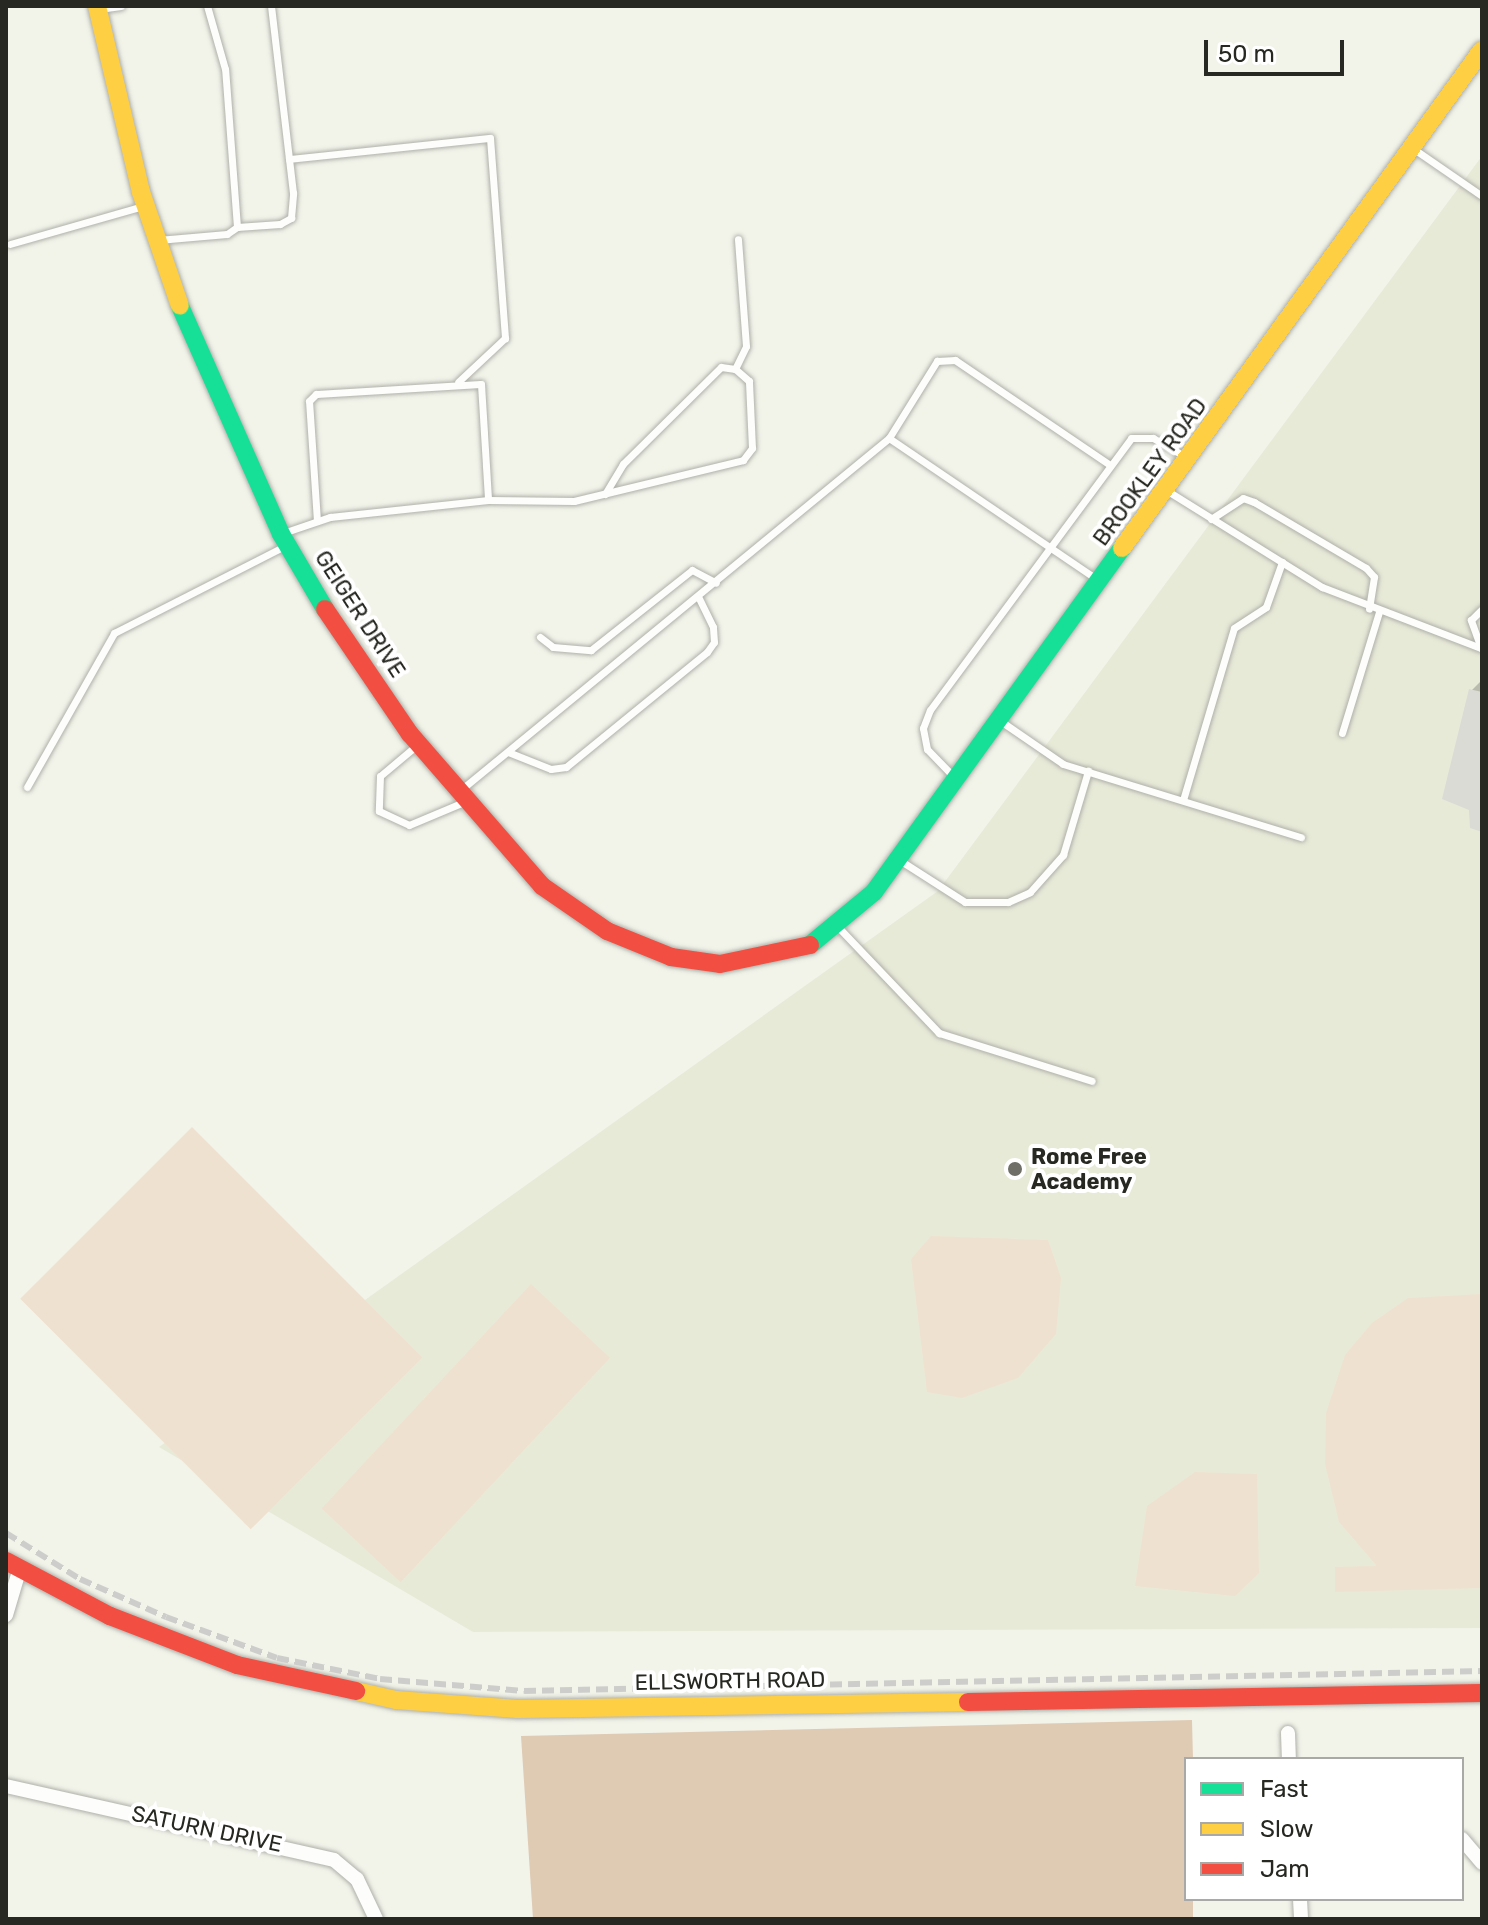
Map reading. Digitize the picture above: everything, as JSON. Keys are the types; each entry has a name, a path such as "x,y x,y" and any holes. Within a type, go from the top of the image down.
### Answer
{"street":[{"name":"GEIGER DRIVE","path":"98,7 145,206 199,357 284,539 330,617 418,744 542,886 607,931 671,957 720,964 755,962 800,950 844,923"},
{"name":"BROOKLEY ROAD","path":"844,923 899,859 958,780 1482,50"},
{"path":"6,1615 12,1566"},
{"name":"ELLSWORTH ROAD","path":"12,1566 110,1616 237,1665 396,1700 518,1709 1482,1693"},
{"path":"1288,1733 1289,1757"},
{"name":"SATURN DRIVE","path":"6,1786 334,1860 357,1879 376,1919"},
{"path":"1464,1841 1482,1863"}],"lane":[{"path":"98,7 121,6"},
{"path":"207,6 225,69 237,227"},
{"path":"156,240 227,234 237,227 280,224 291,218 289,159 271,6"},
{"path":"289,159 490,138 505,338 458,382"},
{"path":"1412,148 1482,196"},
{"path":"10,244 145,206"},
{"path":"735,369 746,346 738,239"},
{"path":"418,744 380,776 379,811 409,825 462,797 508,752 699,598 889,438 937,361 955,360 1110,465"},
{"path":"27,787 114,633 317,521 488,500 574,501 605,494 743,460 752,448 749,381 735,369 721,367 623,464 605,494"},
{"path":"317,521 309,401 316,394 458,382 481,384 488,500"},
{"path":"958,780 927,749 923,728 930,710 1110,465 1139,434 1189,459"},
{"path":"889,438 1100,582"},
{"path":"1166,490 1282,562 1369,609 1481,648 1471,620 1482,609"},
{"path":"1211,519 1243,498 1254,502 1366,568 1374,577 1369,609"},
{"path":"1183,800 1234,628 1266,607 1282,562"},
{"path":"540,637 553,647 591,650 692,570 716,583"},
{"path":"508,752 551,769 578,757 707,652 714,642 713,627 699,598"},
{"path":"1342,733 1379,612"},
{"path":"1001,720 1042,753 1088,771 1301,837"},
{"path":"899,859 965,902 997,903 1030,892 1063,855 1088,771"},
{"path":"844,923 939,1033 1092,1081"}],"shaded area":[{"name":"Rome Free Academy","path":"1482,156 1482,1628 473,1632 159,1447 938,891"},
{"path":"192,1127 423,1358 251,1529 20,1299"},
{"path":"931,1236 1048,1240 1061,1278 1056,1334 1018,1378 962,1398 927,1392 911,1259"},
{"path":"531,1284 610,1358 401,1582 322,1509"},
{"path":"1482,1294 1482,1588 1335,1592 1335,1567 1377,1566 1339,1522 1325,1464 1326,1413 1345,1355 1372,1323 1408,1298"},
{"path":"1195,1472 1257,1474 1259,1573 1235,1596 1135,1586 1147,1506"},
{"path":"1192,1720 1193,1757 1184,1757 1184,1901 1193,1901 1193,1919 533,1919 521,1736"}],"building":[{"path":"1469,689 1482,692 1482,832 1470,828 1469,810 1442,799"}],"railway":[{"path":"6,1533 80,1579 166,1617 277,1658 380,1679 524,1691 1482,1671"}],"traffic: fast":[{"path":"180,306 281,534 325,609"},
{"path":"810,945 874,892 1122,548"}],"traffic: slow":[{"path":"97,6 141,192 180,306"},
{"path":"1122,548 1482,50"},
{"path":"356,1691 396,1700 518,1709 968,1702"}],"traffic: jam":[{"path":"325,609 410,734 542,886 607,931 671,957 720,964 810,945"},
{"path":"6,1561 110,1616 237,1665 356,1691"},
{"path":"968,1702 1482,1693"}],"place":[{"name":"Rome Free Academy","path":"1015,1169"}]}
